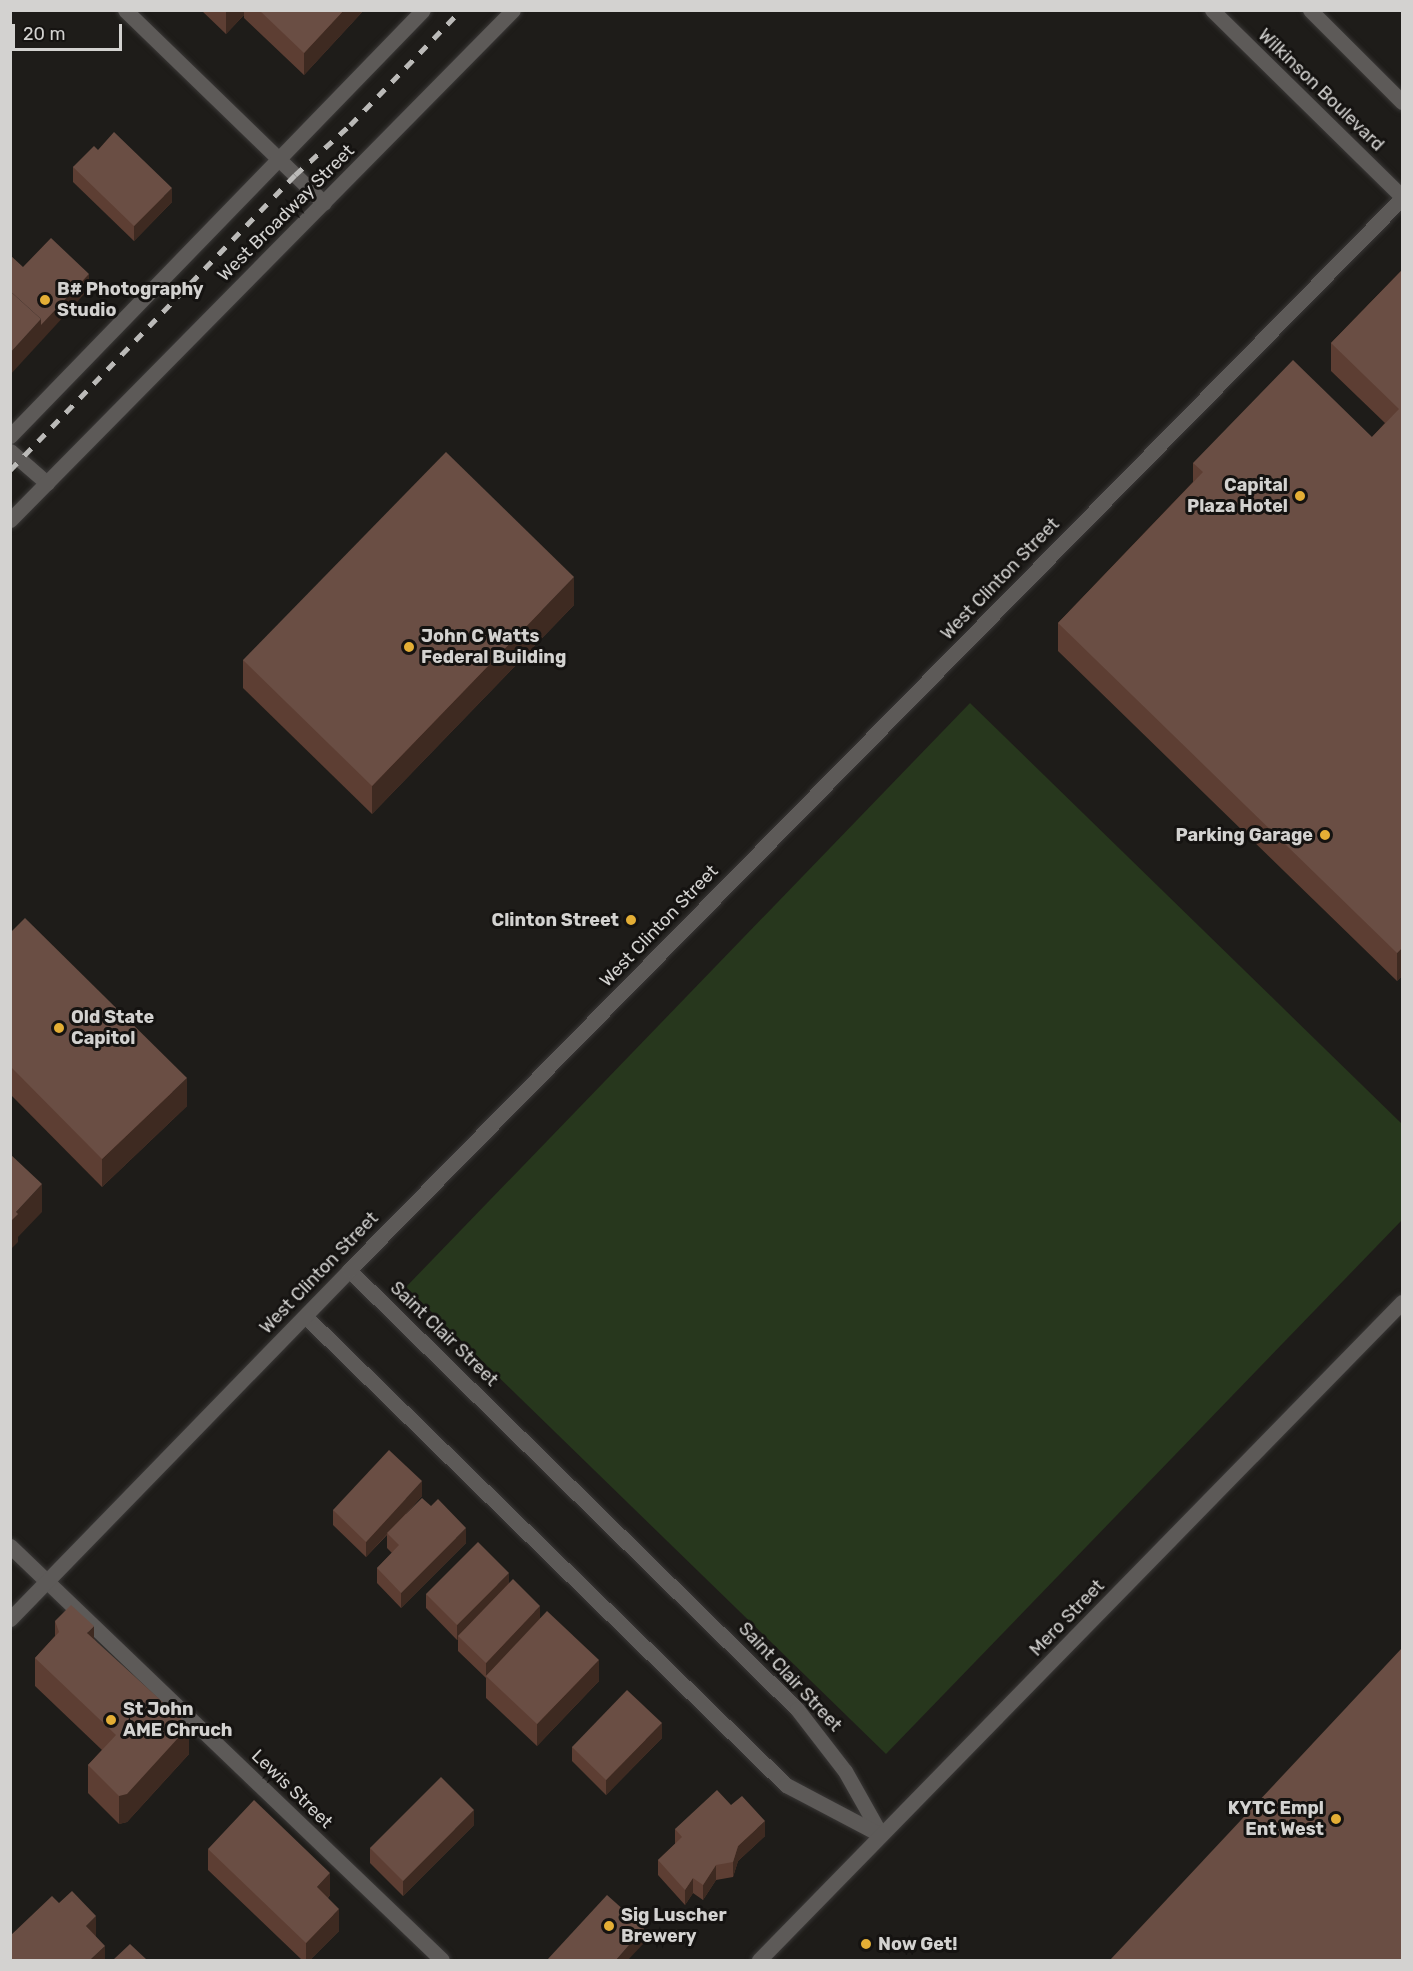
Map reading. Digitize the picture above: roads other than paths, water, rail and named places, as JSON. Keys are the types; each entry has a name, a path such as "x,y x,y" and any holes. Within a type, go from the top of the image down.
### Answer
{"street":[{"path":"125,10 324,203"},
{"path":"10,436 423,10"},
{"name":"West Broadway Street","path":"10,520 513,10"},
{"name":"Wilkinson Boulevard","path":"1212,10 1402,198"},
{"path":"1310,10 1402,102"},
{"name":"West Clinton Street","path":"10,1619 349,1270 1402,198"},
{"path":"10,451 47,483"},
{"name":"Saint Clair Street","path":"349,1270 790,1702 822,1738 845,1771 881,1835"},
{"name":"Mero Street","path":"759,1960 1402,1302"},
{"path":"305,1316 786,1785 881,1835"},
{"name":"Lewis Street","path":"10,1546 442,1960"}],"railway":[{"path":"10,470 295,175 350,125 461,10"}],"place":[{"name":"B# Photography Studio","path":"45,300"},
{"name":"Capital Plaza Hotel","path":"1300,496"},
{"name":"John C Watts Federal Building","path":"409,647"},
{"name":"Parking Garage","path":"1325,835"},
{"name":"Clinton Street","path":"631,920"},
{"name":"Old State Capitol","path":"59,1028"},
{"name":"St John AME Chruch","path":"111,1720"},
{"name":"KYTC Empl Ent West","path":"1336,1819"},
{"name":"Sig Luscher Brewery","path":"609,1926"},
{"name":"Now Get!","path":"866,1944"}]}
